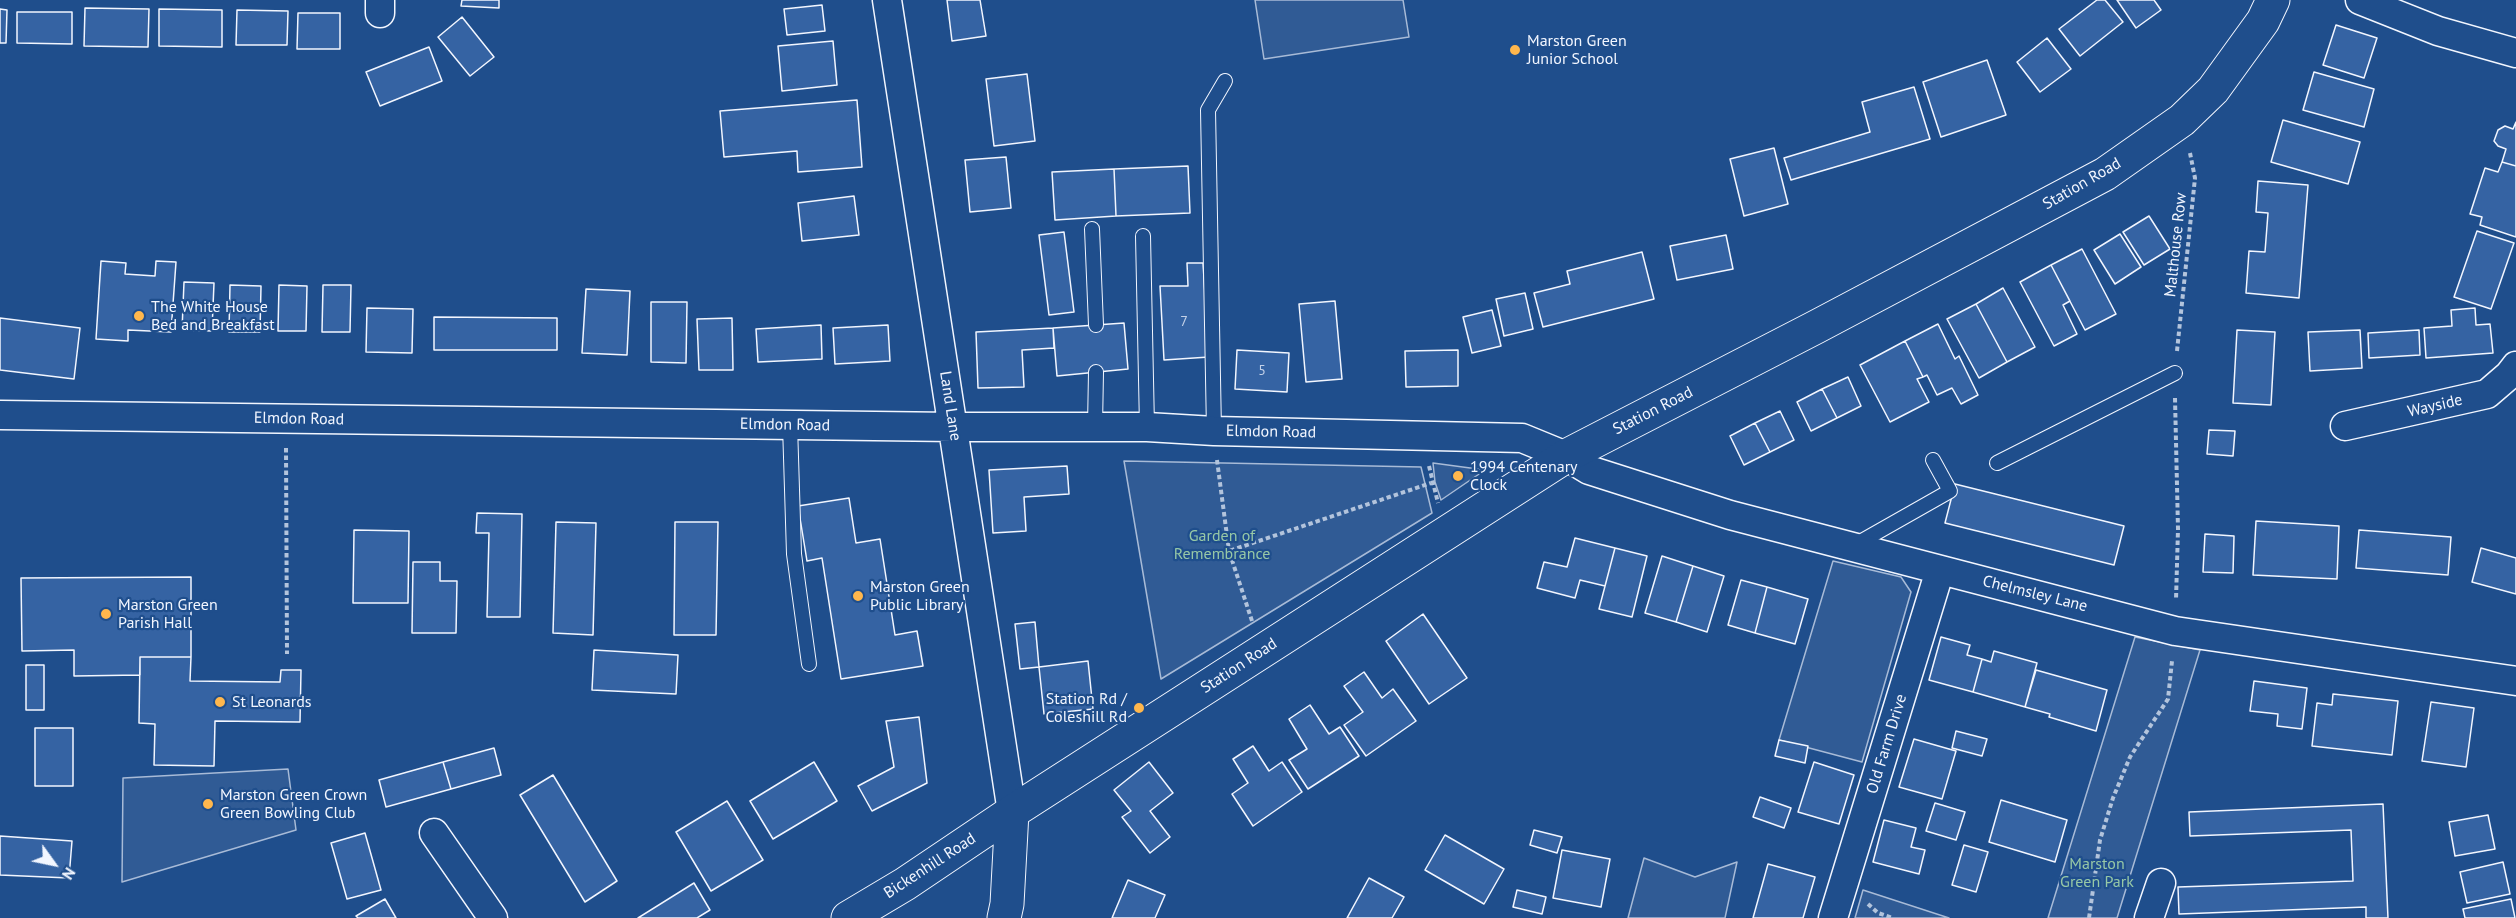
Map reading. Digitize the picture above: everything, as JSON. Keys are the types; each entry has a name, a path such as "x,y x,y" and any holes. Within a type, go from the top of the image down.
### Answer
{"street":[{"name":"Land Lane","path":"887,0 1012,812"},
{"path":"2360,0 2438,31 2516,53"},
{"name":"Station Road","path":"1012,812 1566,456 2096,179 2182,120 2213,90 2236,60 2266,6"},
{"name":"Wayside","path":"2344,426 2487,394 2516,366"},
{"name":"Elmdon Road","path":"0,415 954,427 1147,427 1215,442 1522,438 1566,456"},
{"name":"Chelmsley Lane","path":"1566,456 1589,470 1698,505 2175,631 2516,681"},
{"name":"Old Farm Drive","path":"1833,918 1940,570"},
{"path":"1004,918 1007,904 1012,812"},
{"name":"Bickenhill Road","path":"848,918 906,884 1012,812"},
{"path":"434,833 493,918"},
{"path":"2149,918 2161,883"}],"lane":[{"path":"1215,442 1208,110 1225,81"},
{"path":"1092,229 1096,325"},
{"path":"1143,236 1147,427"},
{"path":"1095,426 1096,372"},
{"path":"1997,463 2175,373"},
{"path":"790,425 794,554 809,664"},
{"path":"1851,547 1950,491 1933,460"}],"path":[{"name":"Malthouse Row","path":"2175,373 2195,178 2182,120"},
{"path":"2089,918 2100,840 2113,798 2130,757 2168,699 2175,631 2178,529 2175,413"},
{"path":"286,418 287,654"},
{"path":"1215,442 1229,551 1262,651"},
{"path":"1428,464 1431,483 1447,532"},
{"path":"1229,551 1431,483"}],"shaded area":[{"path":"1255,0 1403,0 1409,37 1264,59"},
{"name":"Garden of Remembrance","path":"1124,461 1421,467 1432,513 1161,679"},
{"path":"1433,463 1485,470 1441,500 1435,482"},
{"path":"1833,561 1901,577 1911,592 1862,762 1779,740"},
{"name":"Marston Green Park","path":"2135,637 2200,650 2117,918 2048,918"},
{"name":"Marston Green Crown Green Bowling Club","path":"288,769 296,830 122,882 123,778"},
{"path":"1644,858 1695,877 1737,862 1725,918 1628,918"},
{"path":"1863,890 1949,918 1855,918"}],"building":[{"path":"462,0 499,0 499,8 461,6"},
{"path":"947,0 980,0 986,36 952,41"},
{"path":"2097,0 2105,0 2123,22 2080,56 2059,29"},
{"path":"2117,0 2154,0 2161,10 2136,28"},
{"path":"822,5 825,31 787,35 784,9"},
{"path":"85,8 149,9 148,47 84,46"},
{"path":"0,9 7,10 6,43 0,43"},
{"path":"159,9 222,10 222,47 159,46"},
{"path":"237,10 288,11 287,45 236,45"},
{"path":"17,12 72,12 72,44 17,43"},
{"path":"298,13 340,13 340,49 297,49"},
{"path":"462,17 494,57 470,76 438,37"},
{"path":"2336,25 2377,38 2364,78 2323,65"},
{"path":"2047,38 2071,69 2040,92 2017,62"},
{"path":"833,41 837,85 782,91 778,46"},
{"path":"429,47 442,81 380,106 366,72"},
{"path":"1987,60 2006,115 1941,137 1923,82"},
{"path":"2314,72 2374,89 2364,127 2303,110"},
{"path":"1027,74 1035,141 994,146 986,79"},
{"path":"1914,87 1930,139 1791,180 1784,158 1870,132 1862,102"},
{"path":"857,100 862,167 798,172 797,151 724,157 720,111"},
{"path":"2283,120 2360,142 2348,184 2271,162"},
{"path":"2516,122 2516,166 2502,162 2506,149 2498,146 2494,141 2498,130 2505,126 2513,129"},
{"path":"1774,148 1788,204 1744,216 1730,159"},
{"path":"1006,157 1011,208 970,212 965,160"},
{"path":"2502,162 2516,166 2516,237 2480,225 2482,217 2470,214 2485,168 2498,172"},
{"path":"1188,166 1190,213 1116,216 1114,169"},
{"path":"1114,169 1116,216 1055,220 1052,172"},
{"path":"2258,181 2308,185 2299,298 2246,293 2249,251 2265,252 2268,213 2256,212"},
{"path":"854,196 859,235 802,241 798,203"},
{"path":"2149,216 2170,249 2144,265 2123,232"},
{"path":"2477,231 2514,243 2491,309 2454,297"},
{"path":"1064,232 1074,312 1049,315 1039,235"},
{"path":"2120,234 2141,267 2115,284 2094,250"},
{"path":"1726,235 1733,269 1677,280 1670,246"},
{"path":"2082,249 2116,314 2085,330 2051,265"},
{"path":"1642,252 1654,299 1543,327 1534,293 1570,284 1567,271"},
{"path":"101,261 126,263 125,274 155,276 156,261 176,262 171,332 128,330 128,341 96,339"},
{"path":"1187,263 1203,263 1209,357 1164,360 1160,286 1188,286"},
{"path":"2051,265 2070,301 2063,305 2077,334 2054,346 2020,282"},
{"path":"184,282 214,283 212,331 182,330"},
{"path":"230,285 261,286 260,332 229,332"},
{"path":"279,285 307,286 306,331 278,331"},
{"path":"323,285 351,285 350,332 322,332"},
{"path":"2003,288 2035,347 2007,362 1976,304"},
{"path":"586,289 630,291 627,355 582,353"},
{"path":"1525,293 1533,329 1504,336 1496,299"},
{"path":"1335,301 1342,379 1306,382 1299,304"},
{"path":"651,302 687,302 686,363 651,362"},
{"path":"1976,304 2007,362 1979,378 1947,319"},
{"path":"367,308 413,309 412,353 366,352"},
{"path":"2475,308 2476,325 2490,324 2493,353 2426,358 2424,328 2452,326 2451,310"},
{"path":"1492,310 1501,346 1472,353 1463,317"},
{"path":"434,317 557,318 557,350 434,350"},
{"path":"0,318 80,328 74,379 0,370"},
{"path":"732,318 733,370 699,370 697,319"},
{"path":"1124,323 1128,369 1057,376 1053,328"},
{"path":"1938,324 1955,359 1959,356 1978,395 1961,404 1952,388 1937,395 1927,375 1923,377 1905,341"},
{"path":"821,325 822,359 758,362 756,329"},
{"path":"888,325 890,361 835,364 833,328"},
{"path":"1053,328 1054,348 1022,350 1024,387 978,388 976,332"},
{"path":"2237,330 2275,332 2271,405 2233,403"},
{"path":"2360,330 2362,368 2310,371 2308,332"},
{"path":"2419,330 2420,355 2369,358 2368,333"},
{"path":"1905,341 1923,377 1917,379 1929,402 1890,422 1860,365"},
{"path":"1237,350 1289,353 1287,392 1235,389"},
{"path":"1458,350 1458,386 1406,387 1405,351"},
{"path":"1848,377 1861,406 1837,418 1822,389"},
{"path":"1822,389 1837,418 1811,431 1797,402"},
{"path":"1780,411 1794,440 1770,452 1755,423"},
{"path":"1755,423 1770,452 1744,465 1730,436"},
{"path":"2209,430 2235,431 2233,456 2207,454"},
{"path":"1067,466 1069,494 1024,497 1026,531 993,533 989,470"},
{"path":"1955,484 2124,526 2114,565 1945,523"},
{"name":"Marston Green Public Library","path":"849,498 856,543 880,539 895,635 917,631 923,666 841,679 822,558 807,561 798,506"},
{"path":"477,513 522,514 520,617 487,617 489,533 476,533"},
{"path":"2256,521 2339,526 2337,579 2253,575"},
{"path":"556,522 596,523 593,635 553,633"},
{"path":"675,522 718,522 716,635 674,635"},
{"path":"354,530 409,531 408,603 353,603"},
{"path":"2359,530 2451,537 2448,575 2356,568"},
{"path":"2205,534 2234,536 2233,573 2203,572"},
{"path":"1575,538 1615,548 1605,586 1580,580 1575,598 1537,588 1544,562 1567,567"},
{"path":"1615,548 1647,556 1632,617 1599,609"},
{"path":"2481,548 2516,558 2516,594 2472,582"},
{"path":"1662,556 1693,566 1676,622 1645,613"},
{"path":"413,562 440,562 440,581 457,581 456,633 412,633"},
{"path":"1693,566 1724,576 1707,632 1676,622"},
{"name":"Marston Green Parish Hall","path":"191,577 191,657 140,657 140,675 74,676 74,650 22,651 21,578"},
{"path":"1741,580 1767,587 1755,633 1728,625"},
{"path":"1767,587 1808,599 1795,644 1755,633"},
{"path":"1423,614 1467,678 1429,704 1386,641"},
{"path":"1035,622 1039,667 1020,669 1015,624"},
{"path":"1941,637 1970,645 1967,655 1982,659 1973,692 1929,680"},
{"path":"594,650 678,655 676,694 592,690"},
{"path":"1994,651 2037,663 2025,707 1973,692 1982,659 1991,662"},
{"name":"St Leonards","path":"140,657 191,657 190,681 280,682 281,670 301,670 300,722 215,721 214,766 154,765 155,724 139,723"},
{"path":"1088,661 1093,709 1044,714 1039,667"},
{"path":"26,665 44,665 44,710 26,710"},
{"path":"2036,670 2107,690 2096,731 2025,707"},
{"path":"1364,672 1382,698 1393,689 1416,721 1366,756 1344,725 1363,712 1344,686"},
{"path":"2254,681 2307,688 2302,729 2277,726 2278,714 2250,711"},
{"path":"2333,694 2398,701 2392,755 2312,746 2317,703 2332,705"},
{"path":"2431,702 2474,708 2466,767 2422,761"},
{"path":"1310,705 1329,734 1340,727 1359,756 1308,789 1289,760 1307,749 1289,719"},
{"path":"919,717 927,783 872,811 858,786 894,767 886,721"},
{"path":"35,728 73,728 73,786 35,786"},
{"path":"1956,731 1987,739 1982,756 1952,748"},
{"path":"1914,739 1956,751 1942,799 1899,787"},
{"path":"1779,740 1808,746 1805,763 1775,756"},
{"path":"1253,746 1269,771 1282,762 1302,792 1253,826 1232,794 1248,783 1233,759"},
{"path":"494,748 501,775 451,789 443,762"},
{"path":"443,762 451,789 386,807 379,780"},
{"path":"814,762 837,801 773,839 750,801"},
{"path":"1149,762 1173,793 1150,811 1170,837 1150,853 1122,817 1131,811 1114,790"},
{"path":"1814,762 1854,775 1839,824 1798,812"},
{"path":"553,775 617,881 585,902 520,795"},
{"path":"1760,797 1791,808 1784,828 1753,817"},
{"path":"2001,800 2067,820 2055,862 1989,842"},
{"path":"727,801 763,860 711,891 676,832"},
{"path":"1935,803 1965,812 1956,840 1926,831"},
{"path":"2383,804 2388,918 2366,918 2366,907 2179,914 2178,887 2353,881 2351,830 2190,836 2189,812"},
{"path":"2488,815 2495,849 2455,856 2449,822"},
{"path":"1884,820 1916,828 1911,847 1925,850 1919,874 1873,862"},
{"path":"1534,830 1562,837 1557,853 1530,845"},
{"path":"365,833 381,890 347,899 331,843"},
{"path":"1445,835 1504,869 1484,904 1425,870"},
{"path":"0,836 72,841 69,878 0,875"},
{"path":"1964,845 1988,852 1976,892 1952,885"},
{"path":"1562,850 1610,859 1601,907 1553,898"},
{"path":"2503,862 2510,894 2467,903 2460,872"},
{"path":"1768,864 1815,877 1803,918 1753,918"},
{"path":"1369,878 1404,897 1392,918 1347,918"},
{"path":"1128,880 1165,895 1155,918 1112,918"},
{"path":"694,883 710,910 697,918 638,918"},
{"path":"1517,890 1546,897 1542,914 1513,907"},
{"path":"385,899 396,918 358,918 356,916"},
{"path":"2511,899 2515,918 2465,918 2463,909"}],"place":[{"name":"Marston Green Junior School","path":"1515,50"},
{"name":"The White House Bed and Breakfast","path":"139,316"},
{"name":"1994 Centenary Clock","path":"1458,476"},
{"name":"Marston Green Public Library","path":"858,596"},
{"name":"Marston Green Parish Hall","path":"106,614"},
{"name":"St Leonards","path":"220,702"},
{"name":"Station Rd / Coleshill Rd","path":"1139,708"},
{"name":"Marston Green Crown Green Bowling Club","path":"208,804"}]}
